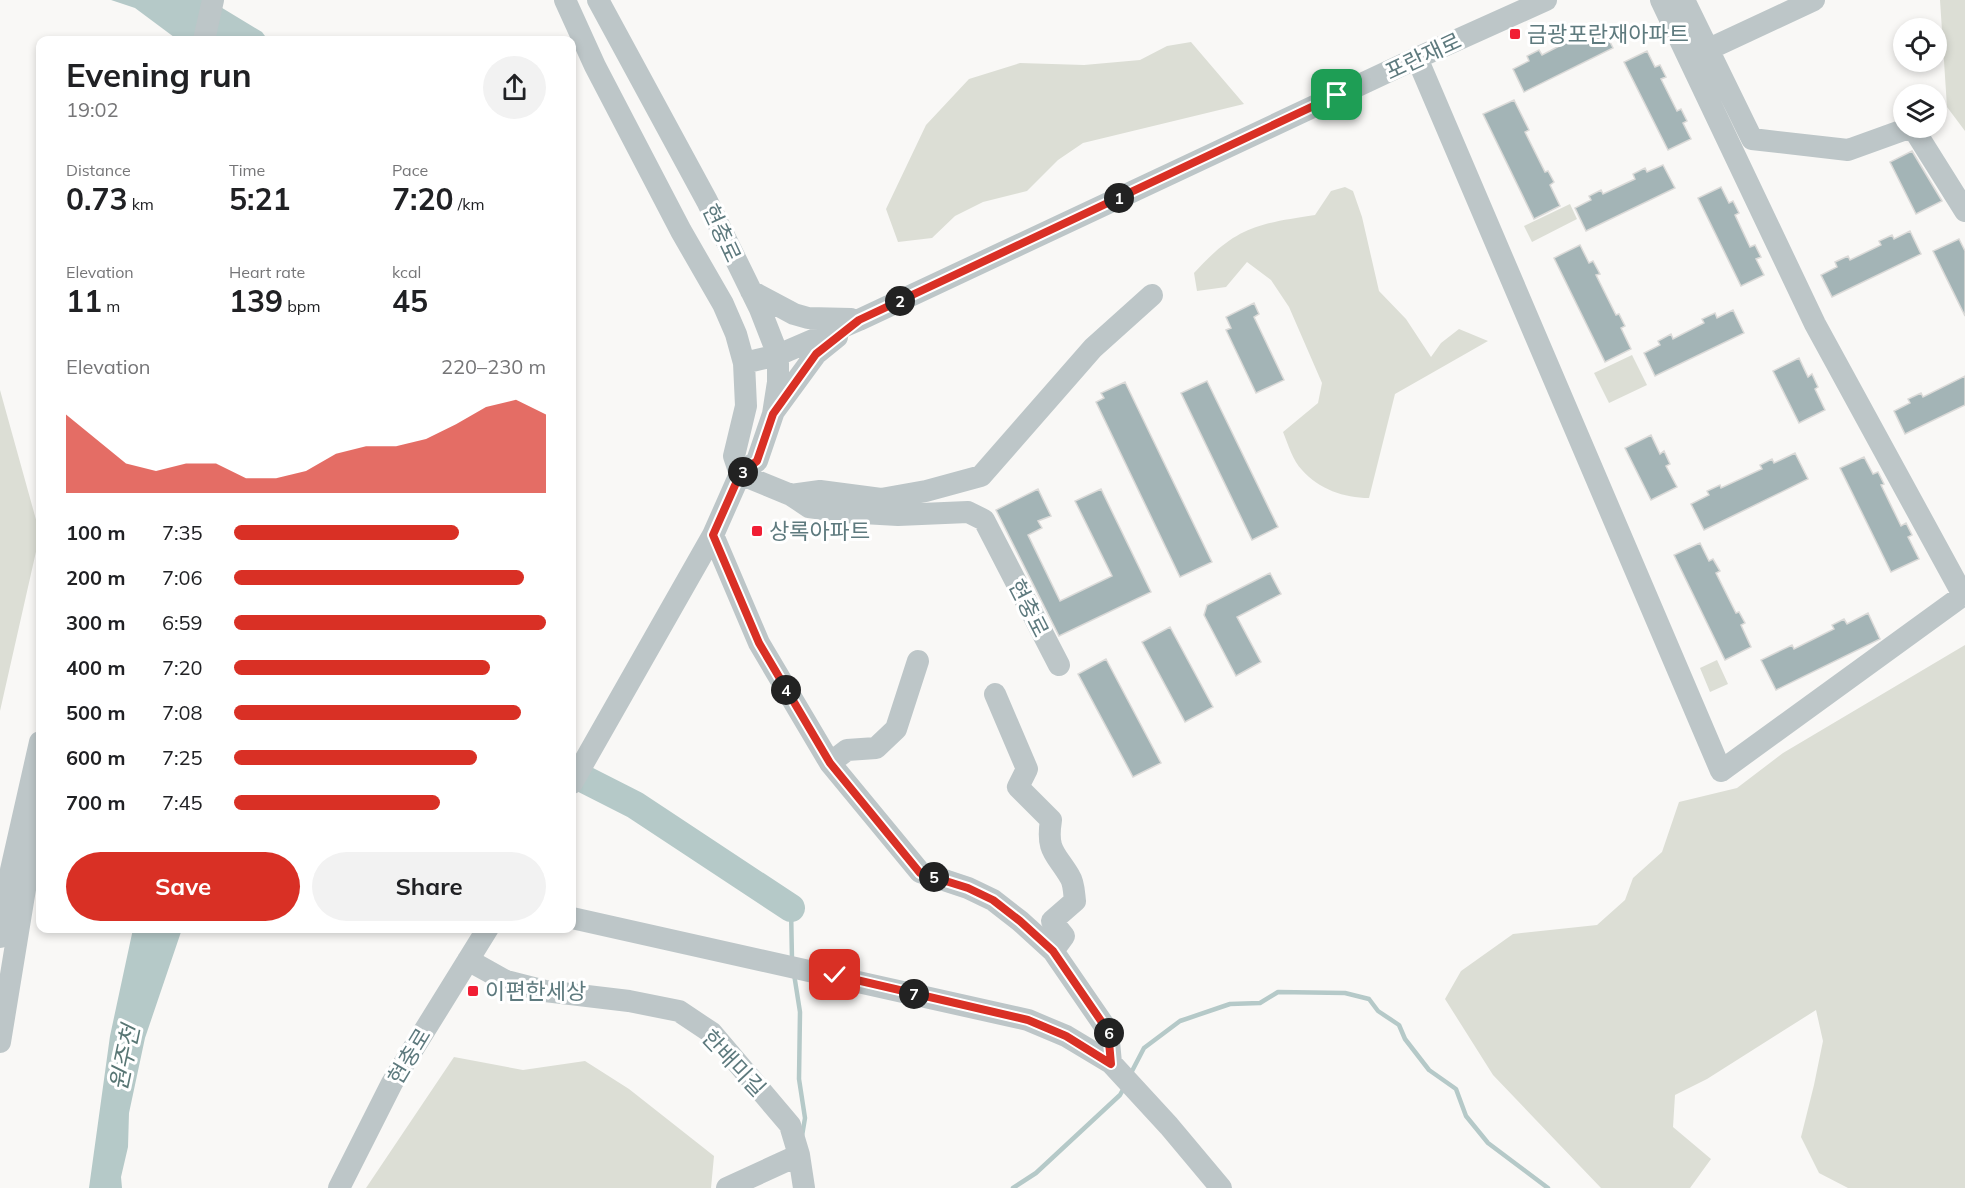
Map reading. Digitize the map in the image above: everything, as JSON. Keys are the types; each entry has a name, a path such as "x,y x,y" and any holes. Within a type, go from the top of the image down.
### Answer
{"street":[{"path":"205,36 213,0"},
{"path":"221,36 229,0"},
{"name":"현충로","path":"565,0 595,66 665,200 723,304 744,363 746,406 734,456 740,474 791,495 809,507 898,515 968,512 984,520 1059,665"},
{"name":"현충로","path":"576,774 713,535 740,474 757,461 773,414 778,382 778,355 773,337 707,201 598,0"},
{"name":"포란재로","path":"744,363 778,355 859,320 1417,58 1546,0"},
{"path":"1661,0 1741,143"},
{"path":"1417,58 1720,771 1964,595 1815,324 1741,143 1709,49 1684,0"},
{"path":"1709,49 1814,0"},
{"path":"1741,143 1848,150 1893,134"},
{"path":"1918,138 1965,211"},
{"path":"751,291 794,314 808,318 859,320"},
{"path":"791,495 820,491 881,499 926,491 981,476 1092,348 1152,295"},
{"path":"773,414 816,354 859,320"},
{"path":"713,535 759,643 830,763 920,873 968,888 993,900 1053,951 1108,1031 1114,1067"},
{"path":"830,763 847,750 876,747 896,729 918,661"},
{"path":"995,694 1027,769 1018,788 1051,820 1049,832 1054,856 1072,879 1075,901 1052,921 1064,936 1053,951"},
{"path":"0,937 11,870 36,760"},
{"path":"0,1042 27,876 36,837"},
{"path":"576,919 1028,1020 1066,1036 1114,1067 1169,1126 1221,1188"},
{"name":"현충로","path":"339,1188 392,1083 485,933"},
{"name":"한배미길","path":"468,960 506,981 545,990 629,1001 679,1011 712,1033 790,1125 799,1155 804,1188"},
{"path":"727,1188 799,1155"}],"shaded area":[{"path":"1940,0 1965,0 1965,131 1947,107 1945,72 1947,72 1947,18 1941,18"},
{"path":"1191,42 1244,104 1083,143 1058,160 1027,191 983,202 955,216 932,238 898,242 886,209 926,125 969,79 1020,63 1084,65 1140,60 1167,46"},
{"path":"1345,187 1353,191 1362,217 1379,291 1406,319 1431,357 1441,343 1459,329 1488,341 1395,394 1369,498 1341,494 1324,487 1302,470 1291,452 1283,432 1318,403 1322,383 1289,307 1271,280 1247,262 1226,287 1197,291 1194,273 1222,246 1235,237 1262,225 1315,215 1331,191"},
{"path":"1570,204 1577,219 1532,242 1524,226"},
{"path":"1632,355 1647,385 1609,403 1594,373"},
{"path":"0,390 36,520 36,552 0,711"},
{"path":"1965,645 1965,1188 1848,1188 1819,1173 1801,1137 1823,1041 1816,1010 1707,1079 1675,1095 1673,1127 1711,1159 1690,1188 1601,1188 1493,1075 1445,999 1461,971 1513,934 1597,925 1625,900 1633,878 1662,852 1679,802 1737,788 1783,753"},
{"path":"1717,660 1728,684 1710,692 1700,668"},
{"path":"454,1057 523,1070 585,1061 629,1089 714,1156 711,1188 366,1188"}],"water":[{"path":"111,0 209,0 265,36 173,36 135,8"},
{"name":"원주천","path":"132,933 181,933 145,1038 129,1113 128,1147 121,1177 122,1188 89,1188 110,1036"}],"building":[{"path":"1602,26 1613,48 1524,92 1513,69 1529,61 1527,56 1539,50 1542,55 1573,39 1571,35 1584,29 1586,33"},
{"path":"1647,51 1655,67 1660,65 1666,77 1661,79 1677,111 1681,109 1687,121 1683,123 1691,139 1668,150 1624,62"},
{"path":"1514,100 1529,130 1525,132 1545,172 1548,171 1554,182 1550,185 1560,206 1534,219 1483,114"},
{"path":"1912,151 1942,201 1916,214 1890,162"},
{"path":"1663,165 1675,188 1586,231 1575,208 1591,200 1589,196 1601,190 1603,194 1635,179 1633,174 1645,168 1647,172"},
{"path":"1721,187 1729,203 1733,201 1739,213 1735,215 1750,247 1755,245 1761,257 1756,259 1764,275 1741,286 1698,198"},
{"path":"1910,231 1921,254 1832,297 1821,275 1837,267 1835,262 1848,256 1850,260 1881,245 1879,241 1892,235 1894,239"},
{"path":"1959,239 1965,251 1965,316 1933,251"},
{"path":"1580,245 1589,263 1593,261 1600,274 1596,275 1616,315 1619,314 1625,326 1621,328 1631,349 1605,362 1554,258"},
{"path":"1254,303 1259,314 1254,317 1284,380 1256,393 1226,330 1231,328 1226,317"},
{"path":"1733,310 1744,333 1655,376 1644,353 1660,345 1658,341 1671,334 1673,339 1704,323 1702,319 1715,313 1717,318"},
{"path":"1799,358 1808,377 1812,374 1818,387 1815,389 1825,410 1799,423 1773,371"},
{"path":"1965,376 1965,405 1905,434 1894,411 1910,403 1908,399 1921,393 1923,397"},
{"path":"1207,381 1278,527 1252,540 1181,393"},
{"path":"1125,382 1212,562 1180,577 1096,402 1104,398 1101,393"},
{"path":"1651,435 1660,454 1664,451 1670,464 1666,466 1677,487 1651,500 1625,448"},
{"path":"1795,453 1808,479 1704,530 1691,504 1709,495 1707,491 1720,485 1721,488 1762,469 1760,465 1772,459 1774,463"},
{"path":"1864,457 1873,474 1878,472 1884,484 1881,485 1901,526 1906,523 1912,535 1908,537 1919,559 1891,572 1840,468"},
{"path":"1038,489 1051,516 1038,521 1042,528 1028,535 1060,601 1112,576 1075,501 1101,489 1151,592 1059,636 996,510"},
{"path":"1700,543 1709,561 1713,559 1720,571 1716,573 1736,613 1739,612 1745,623 1741,625 1751,647 1725,660 1674,555"},
{"path":"1270,573 1281,594 1237,617 1261,662 1236,676 1204,615 1207,605"},
{"path":"1868,613 1880,639 1776,690 1761,660 1792,645 1794,649 1834,629 1832,625 1844,619 1847,624"},
{"path":"1170,627 1213,707 1185,722 1142,642"},
{"path":"1106,659 1161,763 1133,777 1078,674"}],"waterway":[{"path":"576,775 635,805 791,908"},
{"path":"791,908 792,960"},
{"path":"794,974 800,1012 799,1079 805,1118 802,1136"},
{"path":"1131,1073 1144,1048 1180,1021 1230,1004 1260,1003 1278,992 1345,993 1369,999 1378,1011 1399,1025 1405,1039 1429,1070 1456,1089 1466,1116 1488,1143 1548,1188"},
{"path":"1013,1188 1036,1173 1120,1095 1125,1086"}],"place":[{"name":"금광포란재아파트","path":"1515,34"},
{"name":"상록아파트","path":"757,531"},
{"name":"이편한세상","path":"473,991"}],"route":[{"path":"835,975 1028,1020 1066,1036 1111,1064 1108,1031 1053,951 993,900 968,888 920,873 830,763 759,643 713,535 740,474 757,461 773,414 816,354 859,320 1337,95"}]}
